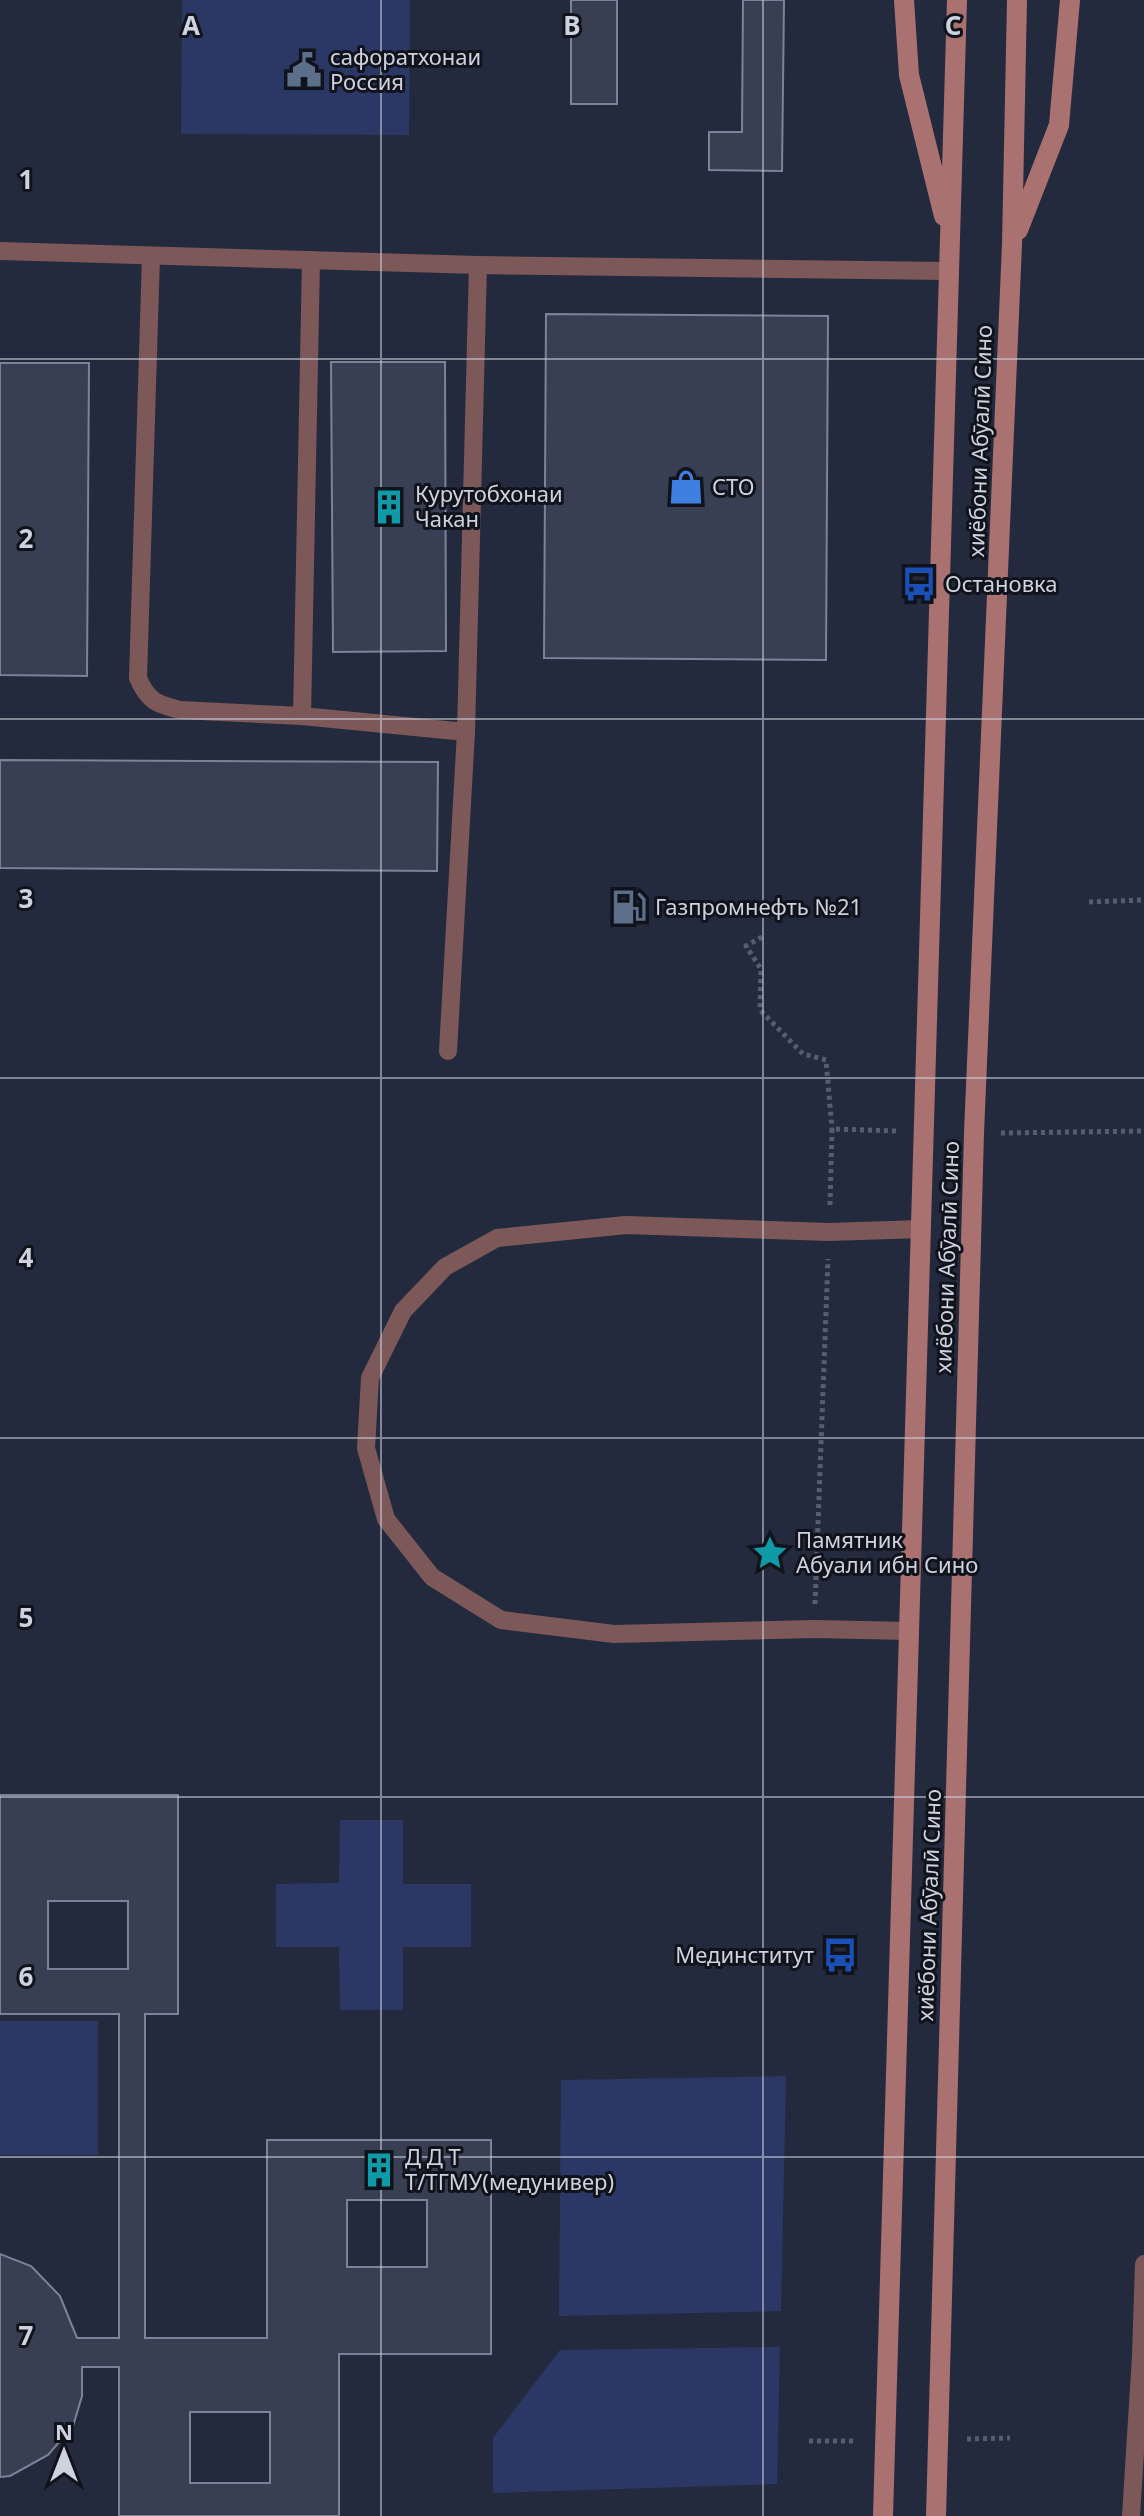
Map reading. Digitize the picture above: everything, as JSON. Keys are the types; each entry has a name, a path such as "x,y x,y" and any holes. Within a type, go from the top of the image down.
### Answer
{"main road":[{"path":"904,0 909,75 950,239"},
{"name":"хиёбони Абӯалӣ Сино","path":"883,2516 957,0"},
{"name":"хиёбони Абӯалӣ Сино","path":"936,2516 974,1133 1012,244 1017,0"},
{"path":"1012,244 1059,125 1070,0"}],"lane":[{"path":"0,251 478,265 948,271"},
{"path":"151,256 138,678 146,696 180,710 302,716 466,732"},
{"path":"302,716 311,260"},
{"path":"448,1051 466,732 478,265"},
{"path":"909,1631 814,1629 614,1634 501,1620 432,1577 395,1531 386,1519 366,1448 370,1378 403,1311 445,1267 497,1238 626,1225 829,1232 921,1229"},
{"path":"1131,2516 1143,2356 1144,2264"}],"path":[{"path":"1089,902 1144,900"},
{"path":"762,937 746,946 761,969 760,1010 803,1054 826,1060 832,1129 814,1629"},
{"path":"832,1129 923,1132"},
{"path":"974,1133 1144,1131"}],"shaded area":[{"path":"182,0 410,0 409,135 181,134"},
{"path":"340,1820 403,1820 403,1884 471,1884 471,1947 403,1947 403,2010 340,2010 339,1947 276,1947 276,1884 339,1883"},
{"path":"0,2021 98,2021 98,2155 0,2155"},
{"path":"786,2076 781,2311 559,2316 561,2080"},
{"path":"780,2347 777,2484 493,2493 493,2438 560,2350"}],"building":[{"path":"571,0 617,0 617,104 571,104"},
{"path":"743,0 784,0 782,171 709,170 709,132 742,132"},
{"name":"СТО","path":"546,314 828,316 826,660 544,658"},
{"name":"Курутобхонаи Чакан","path":"331,362 445,362 446,651 333,652"},
{"path":"0,363 89,363 87,676 0,675"},
{"path":"0,760 438,762 437,871 0,868"},
{"name":"Д Д Т Т/ТГМУ(медунивер)","path":"0,1795 178,1795 178,2014 145,2014 145,2338 267,2338 267,2140 491,2140 491,2354 339,2354 339,2516 119,2516 119,2367 82,2367 82,2396 73,2426 48,2455 10,2476 0,2477 0,2254 31,2266 60,2296 77,2338 119,2338 119,2014 0,2014","holes":["48,1901 128,1901 128,1969 48,1969","347,2200 427,2200 427,2267 347,2267","190,2412 270,2412 270,2483 190,2483"]}],"place":[{"name":"сафоратхонаи Россия","path":"304,70"},
{"name":"СТО","path":"686,487"},
{"name":"Курутобхонаи Чакан","path":"389,507"},
{"name":"Остановка","path":"919,584"},
{"name":"Газпромнефть №21","path":"629,907"},
{"name":"Памятник Абуали ибн Сино","path":"770,1553"},
{"name":"Мединститут","path":"840,1955"},
{"name":"Д Д Т Т/ТГМУ(медунивер)","path":"379,2170"}]}
